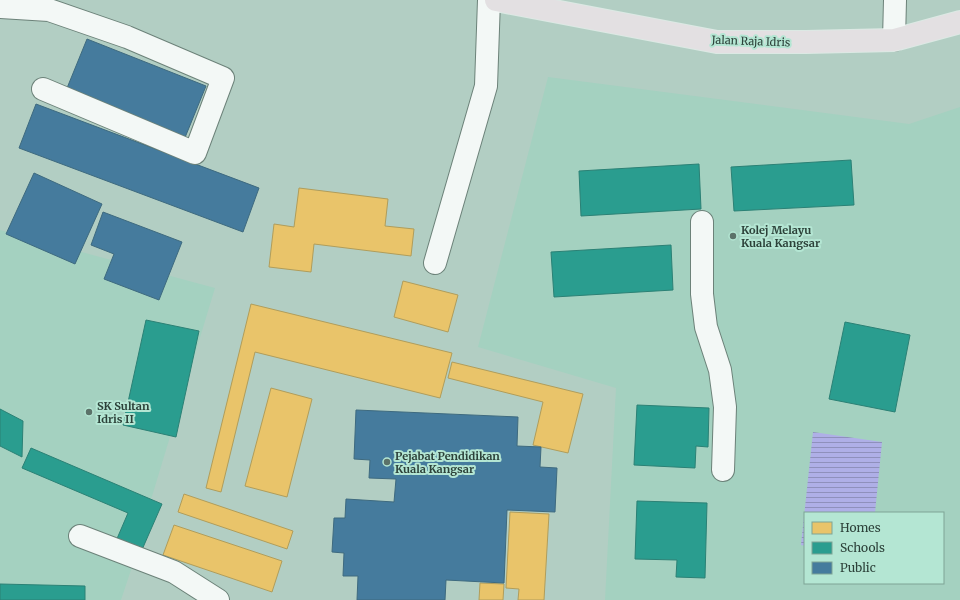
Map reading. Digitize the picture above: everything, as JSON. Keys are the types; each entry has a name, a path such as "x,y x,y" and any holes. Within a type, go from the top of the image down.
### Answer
{"main road":[{"name":"Jalan Raja Idris","path":"496,0 717,42 894,40 960,22"}],"street":[{"path":"435,262 486,86 489,0"},
{"path":"894,40 895,0"},
{"path":"0,7 48,10 127,37 223,78 195,153 43,89"},
{"path":"702,222 702,294 706,327 720,370 725,407 723,470"},
{"path":"80,536 174,572 218,600"}],"shaded area":[{"name":"Kolej Melayu Kuala Kangsar","path":"548,77 909,124 960,107 960,600 605,600 616,388 478,347"},
{"name":"SK Sultan Idris II","path":"0,230 215,288 140,536 135,558 121,600 0,600"}],"water":[{"path":"813,432 882,442 875,512 805,512"},
{"path":"804,517 804,546 801,545"}],"building: Homes":[{"path":"299,188 388,199 385,226 414,229 411,256 314,244 311,272 269,267 274,224 294,227"},
{"path":"403,281 458,295 448,332 394,317"},
{"path":"251,304 452,353 440,398 255,352 221,492 206,488"},
{"path":"452,362 583,394 568,453 533,445 543,402 448,378"},
{"path":"271,388 312,399 287,497 245,486"},
{"path":"184,494 293,531 287,549 178,512"},
{"path":"510,512 549,514 544,600 518,600 519,589 506,588"},
{"path":"174,525 282,561 272,592 163,555"},
{"path":"480,583 504,584 503,600 479,600"}],"building: Schools":[{"path":"851,160 854,205 734,211 731,167"},
{"path":"699,164 701,209 581,216 579,171"},
{"path":"671,245 673,290 554,297 551,252"},
{"path":"146,320 199,331 176,437 123,425"},
{"path":"845,322 910,335 895,412 829,399"},
{"path":"637,405 709,408 708,447 696,446 695,468 634,465"},
{"path":"0,409 23,421 22,457 0,446"},
{"path":"31,448 162,504 141,552 116,541 128,513 22,468"},
{"path":"637,501 707,503 705,578 676,577 677,560 635,559"},
{"path":"0,584 85,586 85,600 0,600"}],"building: Public":[{"path":"87,39 206,86 184,140 65,93"},
{"path":"36,104 259,188 243,232 19,148"},
{"path":"34,173 102,204 75,264 6,234"},
{"path":"103,212 182,242 159,300 104,279 114,254 91,245"},
{"path":"356,410 518,417 517,446 541,447 540,467 557,468 555,512 507,510 504,583 446,580 445,600 357,600 358,576 343,576 344,553 332,552 334,518 345,518 346,499 394,502 396,479 369,478 370,460 354,459"}],"place":[{"name":"Kolej Melayu Kuala Kangsar","path":"733,236"},
{"name":"SK Sultan Idris II","path":"89,412"},
{"name":"Pejabat Pendidikan Kuala Kangsar","path":"387,462"}]}
